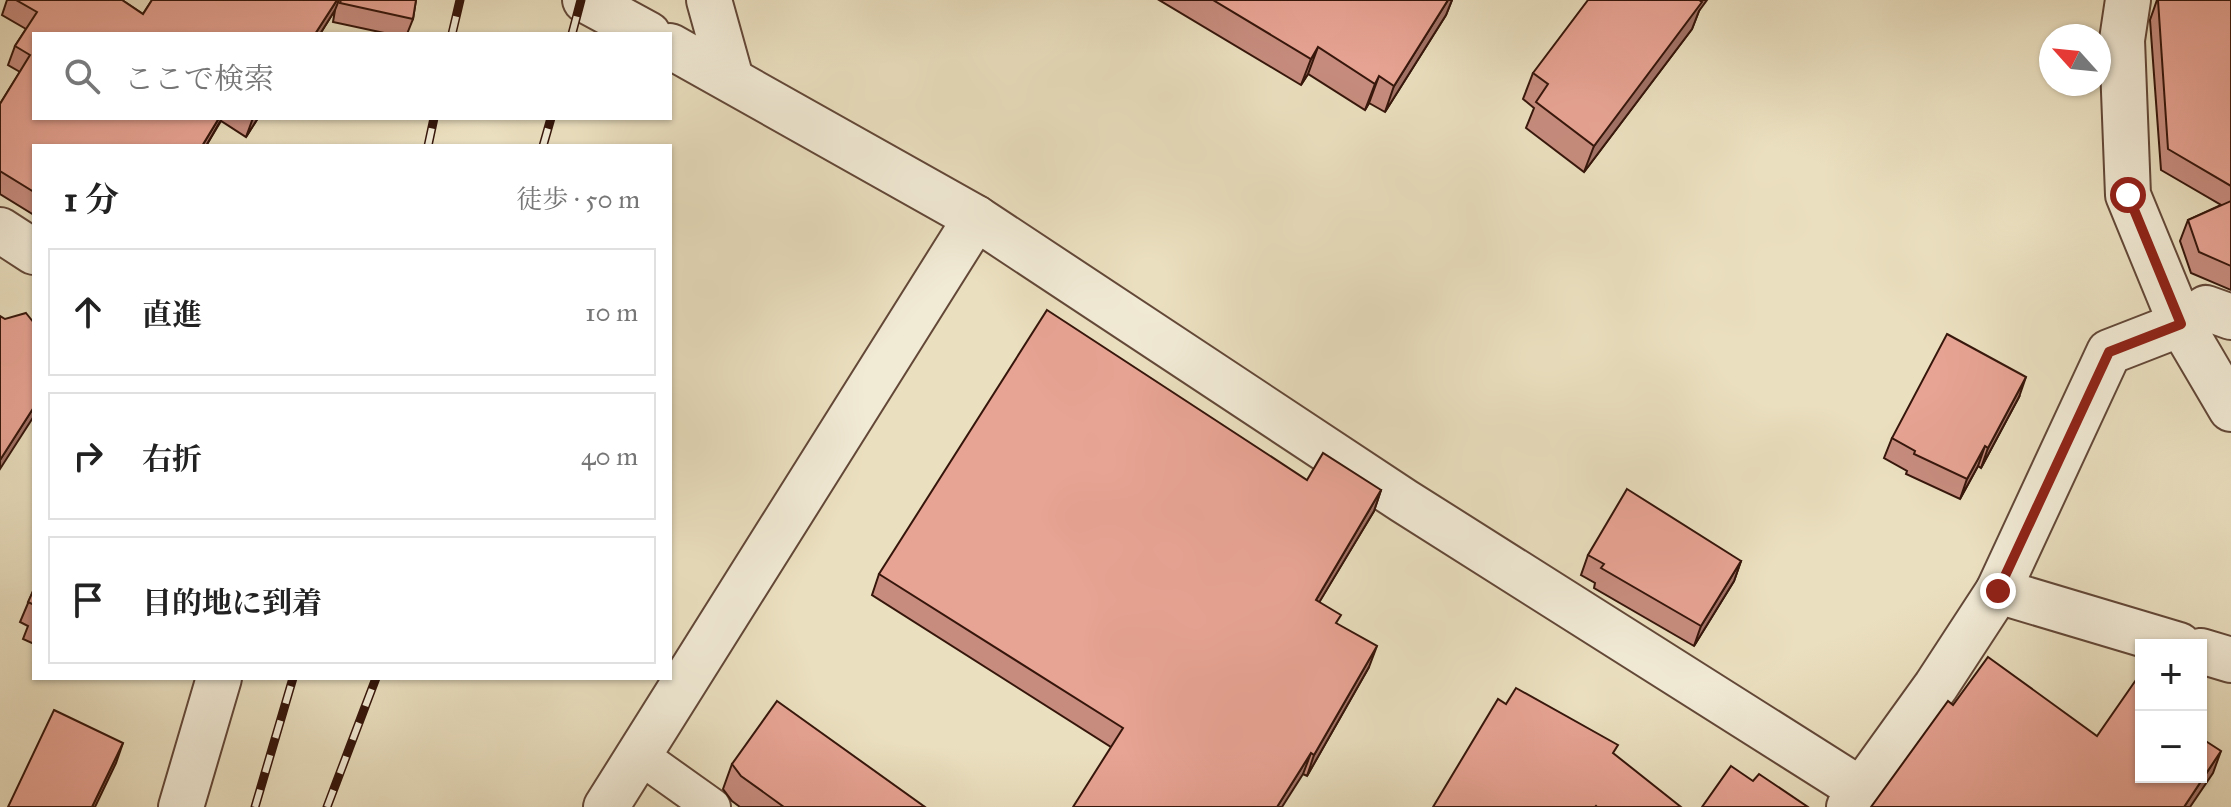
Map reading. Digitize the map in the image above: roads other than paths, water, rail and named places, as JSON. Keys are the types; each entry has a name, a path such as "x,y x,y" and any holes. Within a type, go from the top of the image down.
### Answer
{"street":[{"path":"585,0 644,32"},
{"path":"709,0 731,79"},
{"path":"2128,0 2122,40 2128,195 2181,324 2231,409"},
{"path":"672,47 976,218 1855,798 1936,686 1998,591 2109,352 2181,324 2206,308 2231,317"},
{"path":"606,807 976,218"},
{"path":"0,230 32,251"},
{"path":"1998,591 2159,639"},
{"path":"2207,653 2231,660"},
{"path":"181,807 218,680"}],"lane":[{"path":"639,755 712,807"}],"railway":[{"path":"452,32 460,0"},
{"path":"573,32 581,0"},
{"path":"428,144 434,120"},
{"path":"544,144 550,120"},
{"path":"255,807 292,680"},
{"path":"327,807 375,680"}]}
